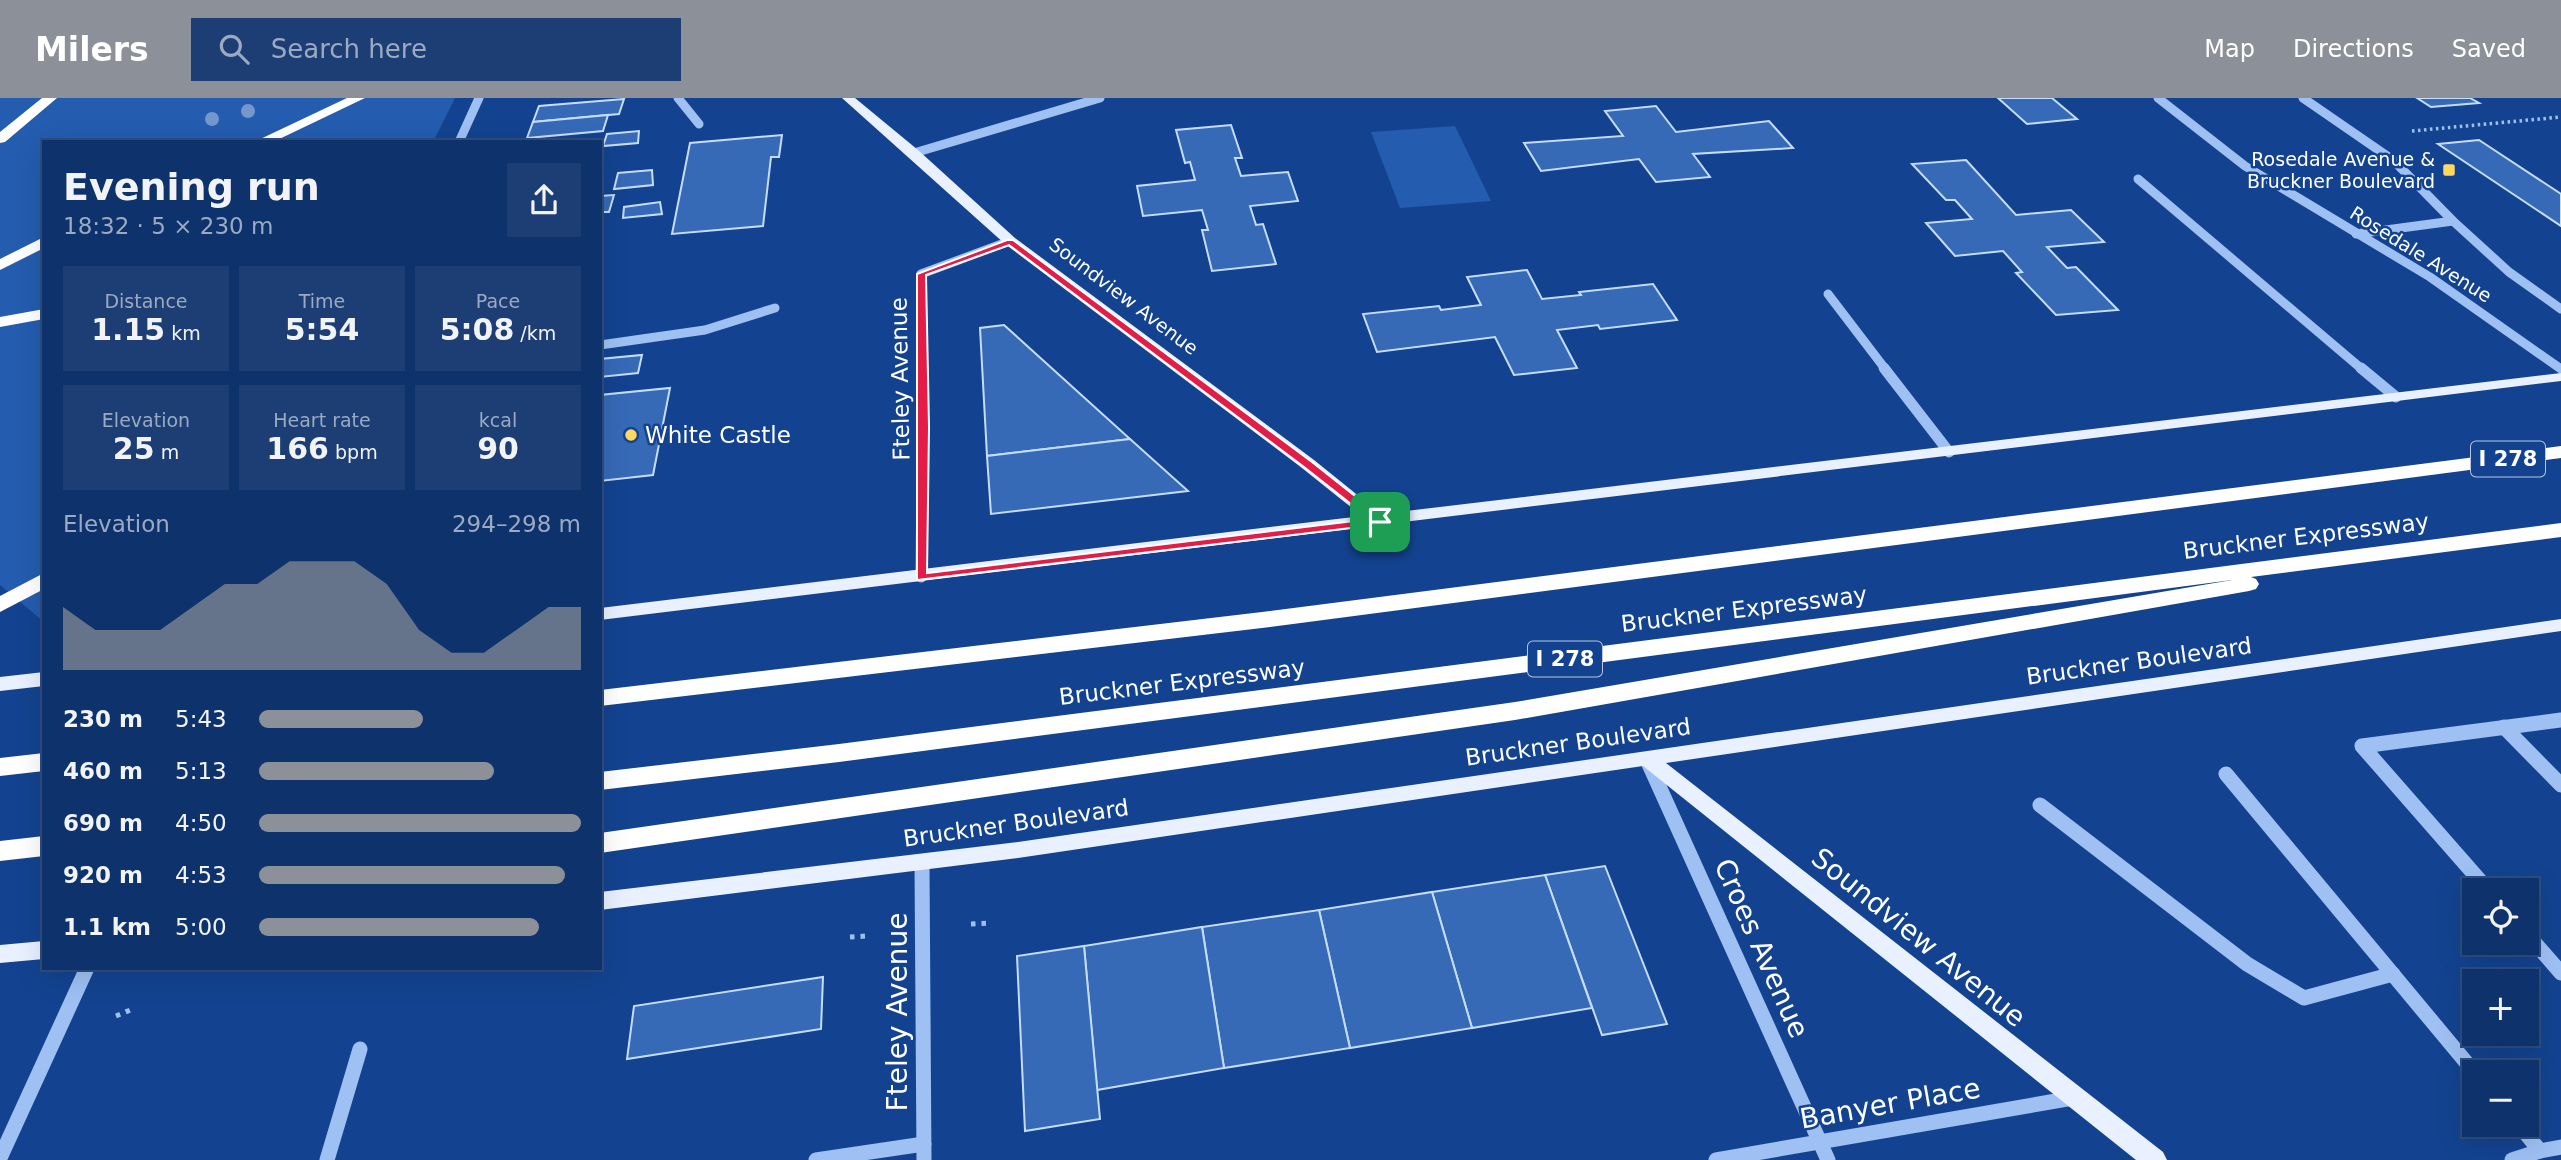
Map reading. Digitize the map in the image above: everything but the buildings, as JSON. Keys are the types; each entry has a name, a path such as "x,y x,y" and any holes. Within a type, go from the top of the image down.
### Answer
{"highway":[{"path":"0,139 50,98"},
{"path":"265,140 358,98"},
{"path":"0,265 42,243"},
{"path":"0,323 42,314"},
{"name":"I 278","path":"602,698 1249,621 2561,452"},
{"name":"Bruckner Expressway","path":"602,781 853,751 2561,530"},
{"path":"602,843 1652,689 2530,534"},
{"path":"0,605 42,581"},
{"path":"0,767 42,762"},
{"path":"0,851 42,846"}],"main road":[{"name":"Soundview Avenue","path":"848,98 914,153 1010,241 1297,456 1380,522"},
{"path":"602,614 1380,522 2561,377"},
{"name":"Bruckner Boulevard","path":"602,901 922,864 2561,625"},
{"path":"0,684 42,679"},
{"name":"Soundview Avenue","path":"1647,759 1720,814 2073,1098 2155,1160"},
{"path":"0,954 42,950"}],"street":[{"path":"460,140 479,98"},
{"path":"678,98 699,124"},
{"path":"914,153 1100,98"},
{"name":"Rosedale Avenue","path":"2158,98 2245,166 2430,277 2561,369"},
{"name":"Rosedale Avenue","path":"2303,98 2393,160 2453,221 2509,272 2561,309"},
{"path":"2138,179 2396,397"},
{"path":"2357,234 2453,221"},
{"name":"Fteley Avenue","path":"921,577 924,427 921,274 1010,241"},
{"path":"1828,294 1949,452"},
{"path":"602,345 705,330 775,308"},
{"path":"2478,878 2362,746 2561,720"},
{"path":"2504,727 2561,785"},
{"name":"Croes Avenue","path":"1647,759 1828,1160"},
{"path":"2226,774 2464,1060"},
{"path":"2040,805 2247,964 2304,998 2393,974"},
{"name":"Fteley Avenue","path":"922,864 924,1152"},
{"path":"2539,948 2561,973"},
{"path":"0,1158 86,970"},
{"path":"327,1160 360,1049"},
{"name":"Banyer Place","path":"1716,1160 2073,1098"},
{"path":"2529,1137 2540,1151"},
{"path":"2512,1160 2561,1147"},
{"path":"816,1160 924,1152"}],"path":[{"path":"2411,131 2561,117"},
{"path":"971,924 991,923"},
{"path":"850,937 867,936"},
{"path":"116,1016 135,1007"}],"shaded area":[{"path":"0,98 455,98 434,140 42,140 42,620 0,585"},
{"path":"1455,126 1491,201 1400,208 1371,132"}],"place":[{"name":"Rosedale Avenue & Bruckner Boulevard","path":"2449,170"},
{"name":"White Castle","path":"631,435"}],"route":[{"path":"1010,241 1308,464 1380,522 921,577 924,427 921,274 1010,241"}]}
